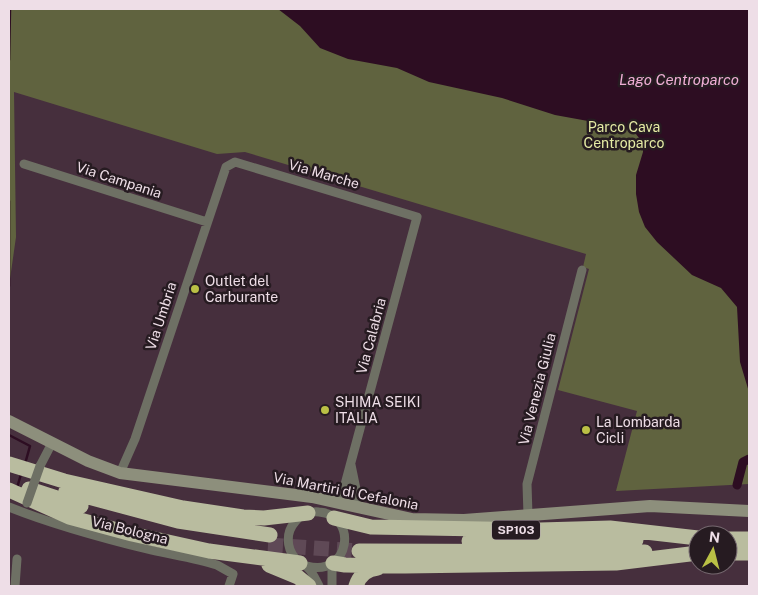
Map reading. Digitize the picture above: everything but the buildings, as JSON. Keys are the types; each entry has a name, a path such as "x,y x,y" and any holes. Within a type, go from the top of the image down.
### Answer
{"highway":[{"path":"9,464 64,481 183,508 250,518 308,513"},
{"path":"9,471 78,494 154,516 269,540 212,537 141,522 88,508 9,482"},
{"path":"9,490 69,517 97,525 166,542 303,565"},
{"name":"SP103","path":"334,518 371,527 540,530 610,528 688,538"},
{"name":"SP103","path":"688,539 360,546 688,553"},
{"name":"SP103","path":"333,563 405,566 616,563 688,554"},
{"path":"252,557 293,575 309,586"},
{"name":"SP103","path":"356,586 361,576 372,569 405,566"}],"street":[{"name":"Via Marche","path":"226,167 235,162 416,216"},
{"name":"Via Campania","path":"24,164 207,222"},
{"name":"Via Umbria","path":"120,472 135,439 226,167"},
{"name":"Via Calabria","path":"340,503 416,216"},
{"name":"Via Venezia Giulia","path":"528,515 527,484 582,270"},
{"name":"Via Martiri di Cefalonia","path":"9,421 96,465 120,472 166,480 284,493 422,520 464,520 650,506 749,511"},
{"path":"23,506 52,443"},
{"name":"Via Calabria","path":"351,463 357,494 357,507"},
{"name":"Via Bologna","path":"9,506 23,506 31,516 99,537 206,562 226,569 233,576 229,586"},
{"path":"303,565 319,568 333,563 341,554 345,542 342,528 334,518 320,512 308,513 295,521 288,535 290,551 320,586"},
{"path":"14,586 17,559"},
{"path":"332,586 333,563"}],"green space":[{"name":"Parco Cava Centroparco","path":"9,9 749,9 749,484 616,491 637,411 558,390 589,269 583,267 586,254 245,152 217,154 14,92 16,237 9,286"}],"water":[{"name":"Lago Centroparco","path":"278,9 749,9 749,392 740,362 737,307 721,288 692,275 657,242 645,227 639,212 636,194 636,175 643,152 643,143 632,129 555,115 502,98 429,82 397,68 348,59 320,48 300,26"}],"waterway":[{"path":"9,60 10,9"},
{"path":"9,201 9,286"},
{"path":"9,435 30,446 25,464"},
{"path":"737,485 743,462 749,459"},
{"path":"17,488 21,474"}],"tunnel":[{"path":"268,545 359,551"}],"place":[{"name":"Outlet del Carburante","path":"195,289"},
{"name":"SHIMA SEIKI ITALIA","path":"325,410"},
{"name":"La Lombarda Cicli","path":"586,430"}]}
